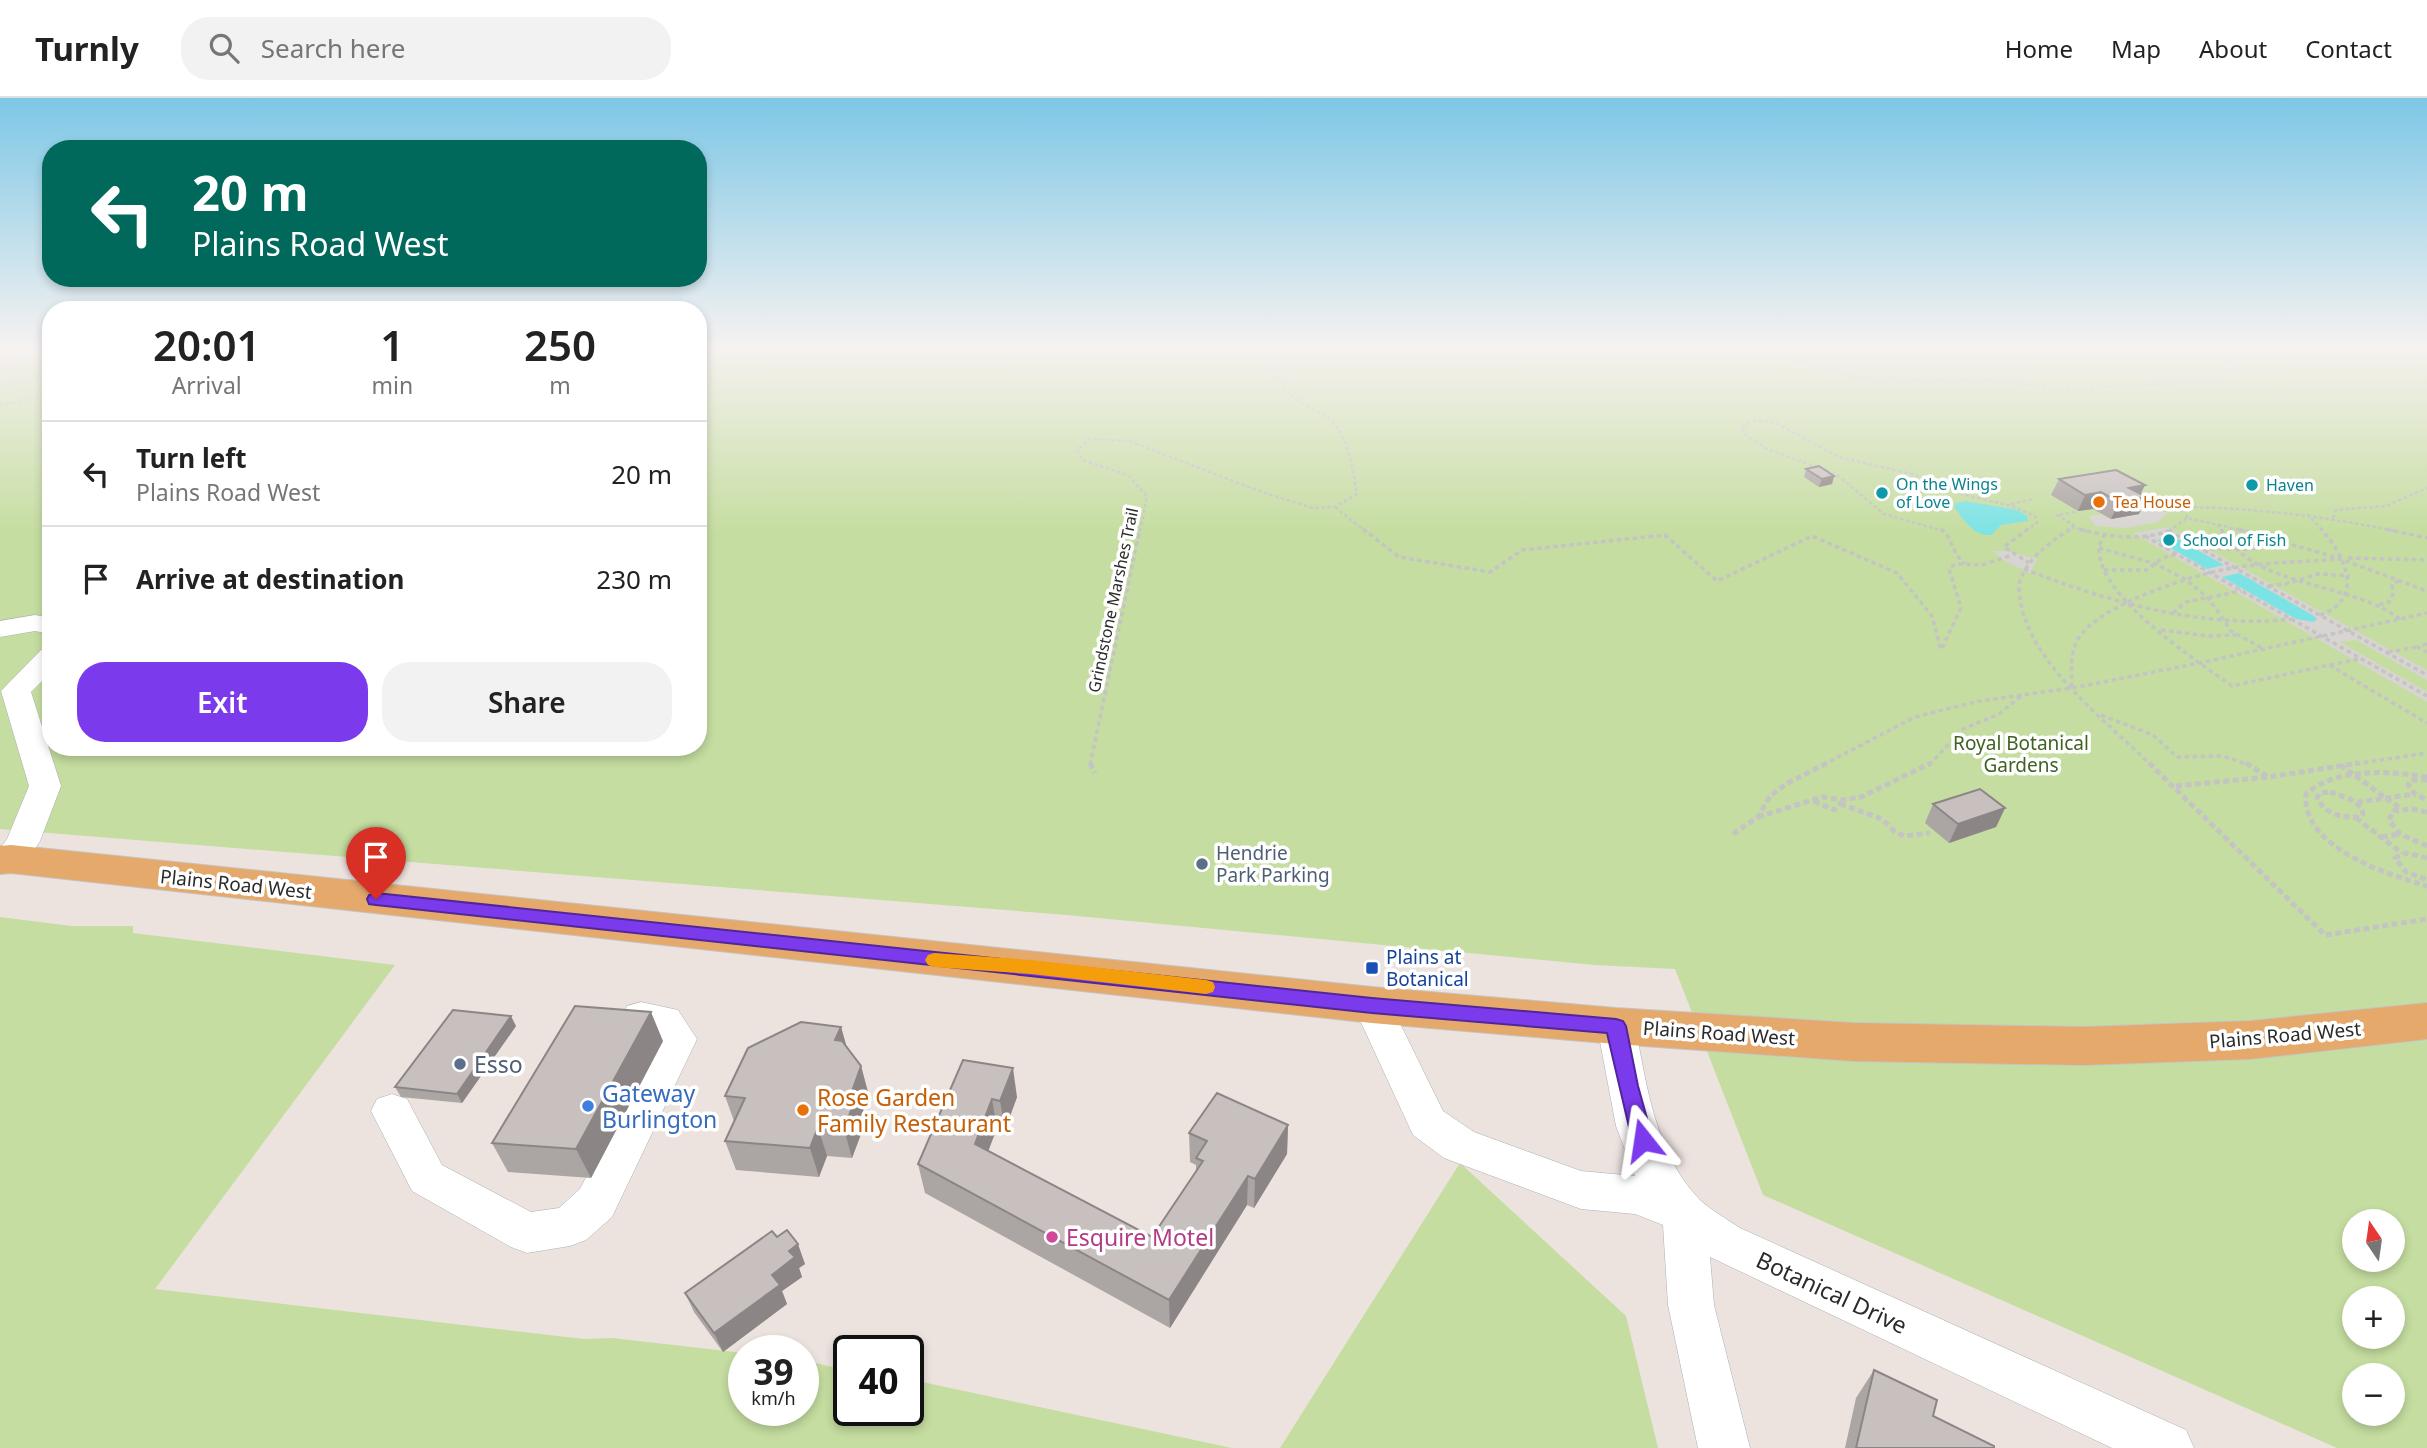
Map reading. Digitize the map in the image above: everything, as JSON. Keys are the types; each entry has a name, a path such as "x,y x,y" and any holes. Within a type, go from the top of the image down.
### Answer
{"main road":[{"name":"Plains Road West","path":"4,858 1372,1005 1616,1026 1854,1042 2083,1046 2250,1040 2427,1021"}],"street":[{"path":"0,629 35,622 42,624"},
{"path":"4,858 23,841 45,786 8,690 42,663"},
{"path":"1372,1005 1427,1123 1459,1145 1581,1190 1636,1195 1684,1213 1691,1305 1724,1448"},
{"path":"392,1111 427,1178 527,1233 570,1226 596,1203 677,1039 664,1021 640,1017"},
{"name":"Botanical Drive","path":"1616,1026 1628,1086 1654,1174 1684,1213 1724,1242 2168,1448"}],"path":[{"path":"1312,409 1329,419 1337,430 1352,465 1357,494 1335,507 1399,557 1490,572 1522,550 1665,535 1717,581 1812,536 1898,573 1932,616 1941,650 1961,608 1949,569 1955,564 1982,565 2013,555"},
{"path":"1965,564 1953,554 1948,534 1942,529 1884,514 1868,504 1842,478 1827,469 1758,444 1745,436 1741,428 1749,422 1776,422 1826,452 1910,474 1972,496 2010,504 2035,516 2037,523 2004,547 2029,563"},
{"name":"Grindstone Marshes Trail","path":"1095,773 1090,765 1147,496 1143,485 1119,468 1082,460 1077,450 1090,439 1129,441 1259,491 1312,508 1335,507"},
{"path":"2333,518 2336,510 2386,506 2427,488"},
{"path":"2138,500 2159,497 2185,512 2187,518"},
{"path":"2010,504 2034,499"},
{"path":"2185,512 2186,508 2193,507 2226,507 2307,514 2427,538"},
{"path":"2075,512 2057,515 2081,530"},
{"path":"2307,514 2344,558 2350,576 2346,594 2334,611 2319,615"},
{"path":"2427,591 2344,558 2276,537 2187,518 2169,531 2144,535 2105,534 2072,527 2057,536 2029,563 2019,580 2023,618 2041,653 2072,688 2325,935 2427,919"},
{"path":"2218,524 2221,532 2236,548 2263,565 2378,605 2402,620"},
{"path":"2169,531 2427,675"},
{"path":"2105,534 2099,548 2103,570 2127,602 2232,686 2361,658"},
{"path":"2144,535 2427,696"},
{"path":"2202,549 2261,548 2270,545 2276,537"},
{"path":"2099,548 2156,564 2185,579 2209,599 2231,631 2264,649"},
{"path":"2103,570 2147,570 2162,558 2177,555"},
{"path":"2072,688 2071,661 2078,639 2098,618 2127,602 2185,579 2235,567 2344,558 2427,560"},
{"path":"2024,569 2127,602 2173,613 2257,623 2292,620"},
{"path":"2268,586 2285,586 2321,574 2350,576"},
{"path":"2378,605 2389,602 2393,594 2392,585 2400,580"},
{"path":"2173,613 2177,606 2187,601 2224,598 2241,591"},
{"path":"1758,817 1770,796 1786,784 1879,737 1914,716 1979,701 2072,688 2200,663 2427,613"},
{"path":"2160,631 2210,636 2238,635"},
{"path":"2386,653 2427,644"},
{"path":"2418,647 2427,652"},
{"path":"2329,665 2427,723"},
{"path":"1813,801 1834,810 1842,802 1882,789 1928,766 1963,729 1999,714 2022,695"},
{"path":"2100,715 2113,716 2127,726 2154,735 2177,757 2215,755 2242,760 2269,777"},
{"path":"2175,786 2269,777 2427,752"},
{"path":"2340,765 2400,808 2427,812"},
{"path":"2425,778 2375,771 2322,783 2304,799 2305,808 2319,829 2335,844 2375,868 2426,883"},
{"path":"2425,778 2409,783 2409,788 2427,800"},
{"path":"2310,791 2318,795 2339,794 2356,802 2364,812 2356,817"},
{"path":"2356,802 2416,794"},
{"path":"2318,795 2317,801 2326,810 2336,815 2356,817 2402,853 2427,858"},
{"path":"1733,834 1758,817 1792,804 1822,797 1842,802 1882,819 1895,832 1904,836 1930,833"},
{"path":"2400,808 2393,811 2389,820 2400,834 2427,846"},
{"path":"2382,837 2400,834"},
{"path":"2402,853 2396,856 2396,863 2426,883"}],"green space":[{"name":"Royal Botanical Gardens","path":"0,409 42,409 42,756 707,756 707,409 2427,409 2427,1448 2337,1448 1763,1195 1675,969 1595,965 1067,915 0,829"},
{"path":"0,917 71,926 133,926 133,933 395,965 155,1289 584,1339 612,1338 728,1351 728,1426 819,1426 819,1364 833,1367 833,1426 924,1426 924,1382 1232,1448 0,1448"},
{"path":"1460,1163 1626,1316 1658,1448 1280,1448"}],"shaded area":[{"path":"2145,506 2168,513 2158,522 2127,528 2095,526 2089,516 2102,514 2111,519 2138,514 2130,508"},
{"path":"2168,527 2427,670 2427,680 2356,640 2340,642 2427,692 2427,702 2133,533"},
{"path":"1993,551 2008,551 2037,559 2030,573 2006,562"}],"water":[{"path":"1965,501 2018,510 2027,516 2028,521 2001,525 1991,535 1985,535 1970,526 1954,507 1956,503"},
{"path":"2174,537 2224,565 2207,569 2157,540"},
{"path":"2239,573 2317,619 2314,622 2296,619 2222,577"}],"building":[{"path":"1819,466 1834,476 1822,479 1806,469"},
{"path":"2116,470 2145,485 2129,488 2147,497 2119,502 2101,492 2085,495 2059,479"},
{"path":"1980,789 2005,808 1958,824 1933,804"},
{"path":"575,1006 651,1012 576,1149 492,1143"},
{"path":"453,1010 511,1016 457,1094 395,1087"},
{"name":"Rose Garden Family Restaurant","path":"801,1022 841,1027 835,1040 842,1041 861,1066 850,1097 856,1097 844,1129 818,1127 810,1148 725,1141 745,1098 725,1096 748,1048"},
{"path":"963,1060 1013,1068 1000,1101 992,1099 975,1144 1152,1237 1203,1161 1196,1158 1207,1141 1189,1133 1217,1093 1288,1125 1255,1179 1248,1176 1169,1300 918,1164"},
{"path":"787,1230 798,1244 789,1251 795,1257 772,1275 780,1285 714,1333 685,1293 772,1231 777,1237"},
{"path":"1874,1370 1937,1400 1933,1416 1994,1448 1856,1448"}],"slow traffic":[{"path":"934,960 1031,967 1206,987"}],"place":[{"name":"Haven","path":"2252,485"},
{"name":"On the Wings of Love","path":"1882,493"},
{"name":"Tea House","path":"2099,502"},
{"name":"School of Fish","path":"2169,540"},
{"name":"Hendrie Park Parking","path":"1202,864"},
{"name":"Plains at Botanical","path":"1372,968"},
{"name":"Esso","path":"460,1064"},
{"name":"Gateway Burlington","path":"588,1106"},
{"name":"Rose Garden Family Restaurant","path":"803,1110"},
{"name":"Esquire Motel","path":"1052,1237"}],"route":[{"path":"376,899 1372,1005 1616,1026 1628,1086 1643,1140"}]}
